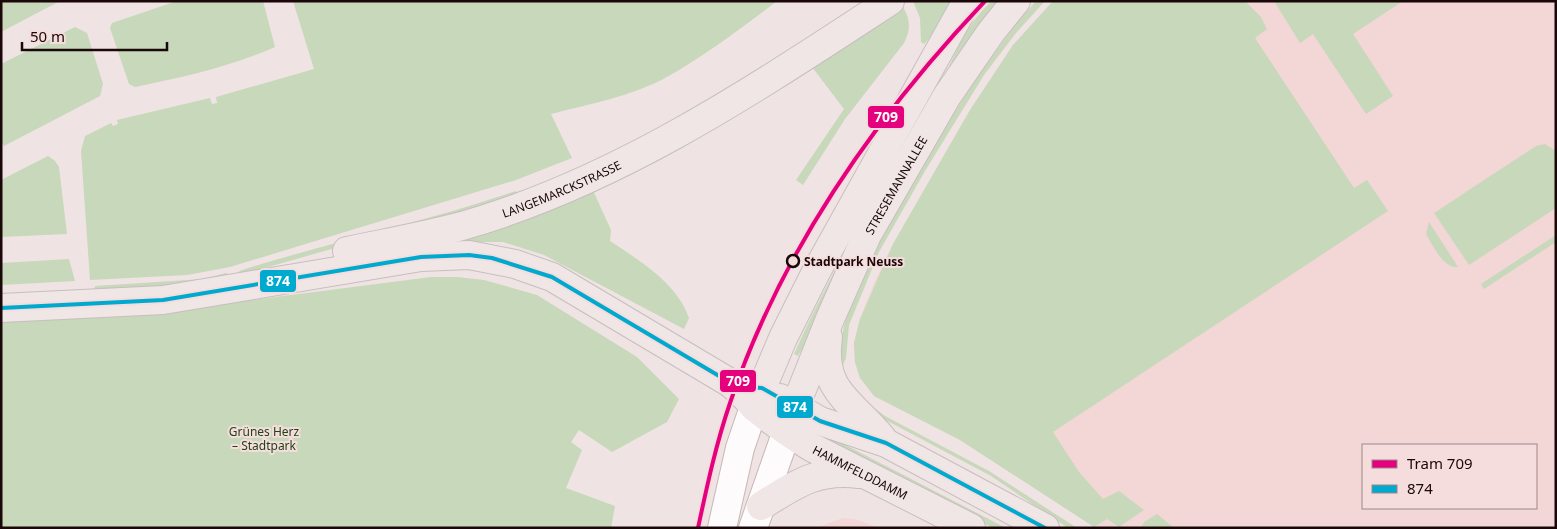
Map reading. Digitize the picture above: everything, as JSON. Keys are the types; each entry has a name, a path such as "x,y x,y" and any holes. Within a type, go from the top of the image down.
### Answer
{"main road":[{"name":"LANGEMARCKSTRASSE","path":"197,294 342,252 462,226 561,190 657,146 737,101 890,1"},
{"path":"751,394 783,338 816,272 967,1"},
{"name":"STRESEMANNALLEE","path":"791,419 830,319 867,235 947,96 991,32 1016,1"},
{"name":"LANGEMARCKSTRASSE","path":"1,308 163,300 421,257 461,255 492,258 532,269 571,287 791,419"},
{"path":"830,319 826,348 829,375 847,405 886,443"},
{"path":"791,419 820,420 886,443 1045,528"},
{"name":"HAMMFELDDAMM","path":"791,419 811,447 872,476 971,528"},
{"path":"757,517 815,475 839,472 872,476"}],"street":[{"path":"722,528 751,394"},
{"name":"STRESEMANNALLEE","path":"757,517 791,419"}],"shaded area":[{"path":"1053,1 1556,1 1556,528 1096,528 960,440 874,396 860,378 855,362 854,343 860,319 874,283 893,244 970,110 1013,45"},
{"path":"843,518 855,519 880,528 816,528"}],"green space":[{"path":"1,1 60,1 1,32"},
{"path":"177,1 263,1 275,47 224,66 189,75 135,87 129,84 110,28 112,23"},
{"path":"293,1 777,1 695,60 654,84 596,103 551,114 572,158 516,180 230,267 187,275 90,280 81,151 85,136 111,123 113,126 118,124 117,120 210,98 212,104 217,103 216,97 314,69"},
{"path":"913,1 956,1 936,31 924,44 921,42 920,18"},
{"path":"992,1 1003,1 798,356 794,354 843,255 935,94 959,45 973,22"},
{"path":"1036,1 1045,1 1016,33 984,75 925,171 879,252 849,325 846,358 842,367 841,345 845,322 861,276 872,254 951,118 999,46"},
{"path":"1053,1 1245,1 1261,17 1267,29 1255,38 1354,188 1367,180 1388,211 1053,432 1079,472 1103,499 1119,491 1144,510 1119,527 1107,519 1094,527 960,440 874,396 860,378 855,362 854,343 860,319 893,244 970,110 1013,45"},
{"path":"1274,1 1403,1 1353,34 1393,96 1366,114 1313,34 1300,43"},
{"path":"900,2 909,22 904,43 845,119 803,185 796,180 844,109 809,63"},
{"path":"75,27 87,33 103,84 100,96 4,146 1,142 1,64"},
{"path":"1545,144 1556,151 1556,208 1469,265 1434,213 1536,146"},
{"path":"48,156 59,167 67,234 1,237 1,180"},
{"path":"591,186 611,230 610,241 656,274 676,294 689,318 684,329 544,255 503,242 472,242 466,239"},
{"path":"516,191 518,196 240,275 239,271"},
{"path":"1429,222 1458,267 1448,264 1435,250 1426,234"},
{"path":"1556,235 1556,242 1484,289 1481,284"},
{"path":"69,259 75,281 1,285 1,263"},
{"path":"226,273 233,276 198,285 94,292 95,286 203,279"},
{"name":"Grünes Herz – Stadtpark","path":"431,277 484,280 537,295 637,357 679,399 667,422 612,452 579,430 571,442 582,450 566,488 615,506 611,528 1,528 1,320 160,312"},
{"path":"852,385 870,405 885,416 989,471 1077,528 1068,528 991,476 878,416 848,386"},
{"path":"826,435 1006,528 993,528 824,440"},
{"path":"1157,514 1174,528 1141,528 1144,522"}],"tram line":[{"name":"709","path":"698,528 716,449 730,403 751,347 776,292 804,240 835,188 869,139 906,91 985,1"}],"transit line":[{"name":"874","path":"1,308 163,300 421,257 469,255 492,258 552,277 736,386 762,388 820,421 886,443 1045,528"}],"place":[{"name":"Stadtpark Neuss","path":"793,261"}]}
